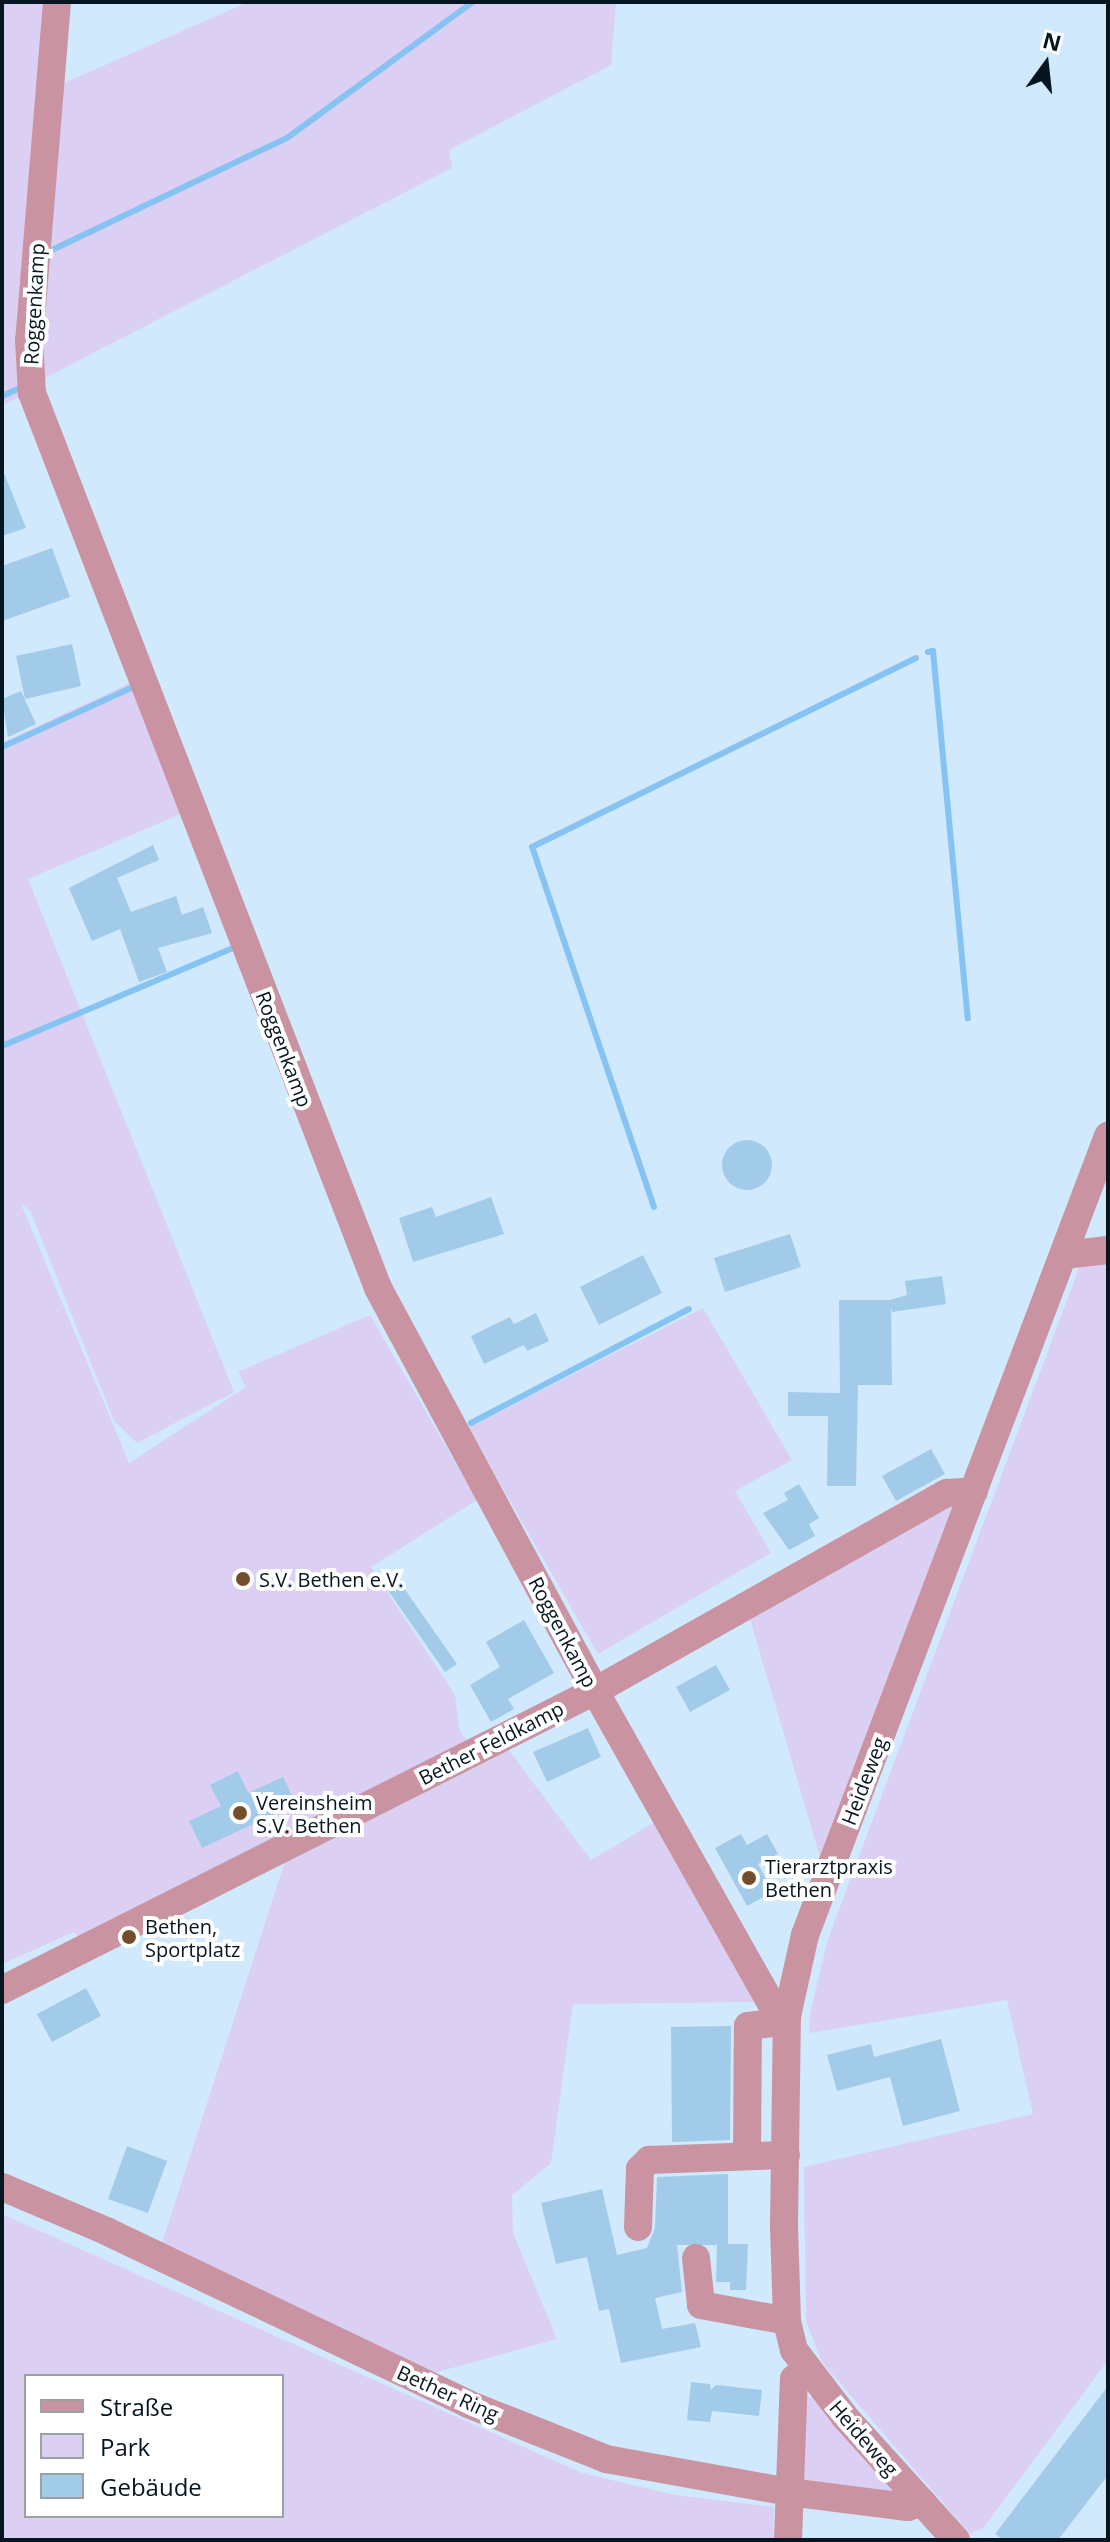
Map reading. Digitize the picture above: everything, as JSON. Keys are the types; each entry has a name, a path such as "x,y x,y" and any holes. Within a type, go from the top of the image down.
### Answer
{"street":[{"name":"Roggenkamp","path":"57,2 29,340 32,393 378,1288 595,1691 776,2012 787,2018"},
{"name":"Heideweg","path":"956,2540 805,2370 787,2321 787,2018 805,1935 1108,1136"},
{"path":"1064,1255 1108,1250"},
{"name":"Bether Feldkamp","path":"2,1990 92,1939 595,1691 947,1493 974,1491"},
{"path":"747,2156 748,2026 787,2018"},
{"path":"638,2227 644,2163 786,2155"},
{"name":"Bether Ring","path":"2,2187 468,2404 606,2459 789,2492 908,2507 922,2502"},
{"path":"696,2258 701,2305 787,2321"},
{"path":"788,2540 794,2379 805,2370"}],"green space":[{"path":"2,2 52,2 24,395 2,405"},
{"path":"248,2 616,2 611,65 449,150 452,168 39,381 62,84"},
{"path":"136,680 188,811 28,879 234,1392 137,1443 114,1421 30,1210 21,1204 129,1463 246,1387 238,1372 370,1315 477,1500 371,1567 455,1695 460,1731 468,1743 80,1938 74,1932 2,1964 2,743"},
{"path":"1108,1260 1108,2360 984,2527 970,2534 822,2362 806,2321 804,2167 1033,2114 1007,2000 809,2033 810,2015 827,1942 1079,1268"},
{"path":"703,1308 792,1460 735,1491 771,1553 598,1654 468,1428"},
{"path":"958,1500 822,1864 750,1619"},
{"path":"505,1745 591,1860 655,1822 756,2002 573,2004 551,2163 512,2195 513,2233 557,2339 430,2374 162,2243 286,1858"},
{"path":"2,2214 582,2473 675,2495 774,2507 773,2540 2,2540"},
{"path":"796,2394 814,2398 897,2492 792,2480"}],"building":[{"path":"2,468 26,528 2,536"},
{"path":"52,548 70,597 2,621 2,566"},
{"path":"72,644 81,686 25,699 16,656"},
{"path":"21,691 36,724 8,737 2,699"},
{"path":"153,845 159,860 117,878 131,912 176,896 182,915 203,907 212,933 158,948 167,972 139,982 120,929 92,941 69,888"},
{"path":"747,1140 765,1147 772,1165 765,1183 747,1190 729,1183 722,1165 729,1147"},
{"path":"491,1197 504,1234 413,1262 399,1218 432,1207 436,1217"},
{"path":"790,1234 801,1267 725,1292 714,1258"},
{"path":"643,1255 662,1293 599,1325 580,1287"},
{"path":"942,1276 946,1304 892,1312 891,1306 892,1385 858,1385 856,1486 827,1486 828,1416 788,1416 788,1392 840,1393 839,1300 890,1300 907,1295 905,1281"},
{"path":"536,1313 549,1341 527,1351 524,1345 484,1364 471,1336 510,1317 514,1324"},
{"path":"931,1449 945,1474 896,1501 882,1476"},
{"path":"799,1484 819,1518 809,1524 815,1536 789,1550 763,1513 788,1500 784,1493"},
{"path":"399,1581 457,1664 445,1672 387,1589"},
{"path":"524,1620 554,1673 508,1699 514,1709 491,1722 470,1685 500,1667 486,1642"},
{"path":"716,1665 730,1690 690,1712 676,1687"},
{"path":"588,1728 601,1757 547,1782 533,1752"},
{"name":"Vereinsheim S.V. Bethen","path":"238,1771 248,1793 283,1777 296,1804 202,1848 189,1821 221,1806 210,1785"},
{"name":"Tierarztpraxis Bethen","path":"741,1834 747,1845 767,1834 778,1854 758,1864 773,1892 747,1906 715,1848"},
{"path":"86,1988 101,2016 52,2042 37,2014"},
{"path":"731,2026 730,2140 672,2142 671,2027"},
{"path":"941,2039 960,2111 903,2126 890,2077 837,2091 827,2055 871,2044 874,2057"},
{"path":"127,2146 167,2161 148,2213 108,2199"},
{"path":"728,2174 728,2244 748,2244 746,2290 730,2290 730,2282 716,2282 717,2245 677,2245 682,2292 655,2298 662,2329 695,2323 701,2347 621,2363 609,2309 599,2311 587,2257 556,2264 541,2203 602,2189 617,2255 647,2248 655,2228 657,2177"},
{"path":"691,2382 710,2384 711,2390 716,2385 762,2390 759,2416 712,2411 710,2422 687,2420"},
{"path":"1108,2386 1108,2475 1058,2540 1004,2540 995,2534"}],"waterway":[{"path":"54,249 287,138 473,2"},
{"path":"2,396 24,386"},
{"path":"928,652 933,651 968,1018"},
{"path":"654,1207 532,847 916,658"},
{"path":"2,747 133,687"},
{"path":"2,1046 238,946"},
{"path":"471,1423 689,1309"}],"place":[{"name":"S.V. Bethen e.V.","path":"243,1579"},
{"name":"Vereinsheim S.V. Bethen","path":"240,1813"},
{"name":"Tierarztpraxis Bethen","path":"749,1878"},
{"name":"Bethen, Sportplatz","path":"129,1937"}]}
